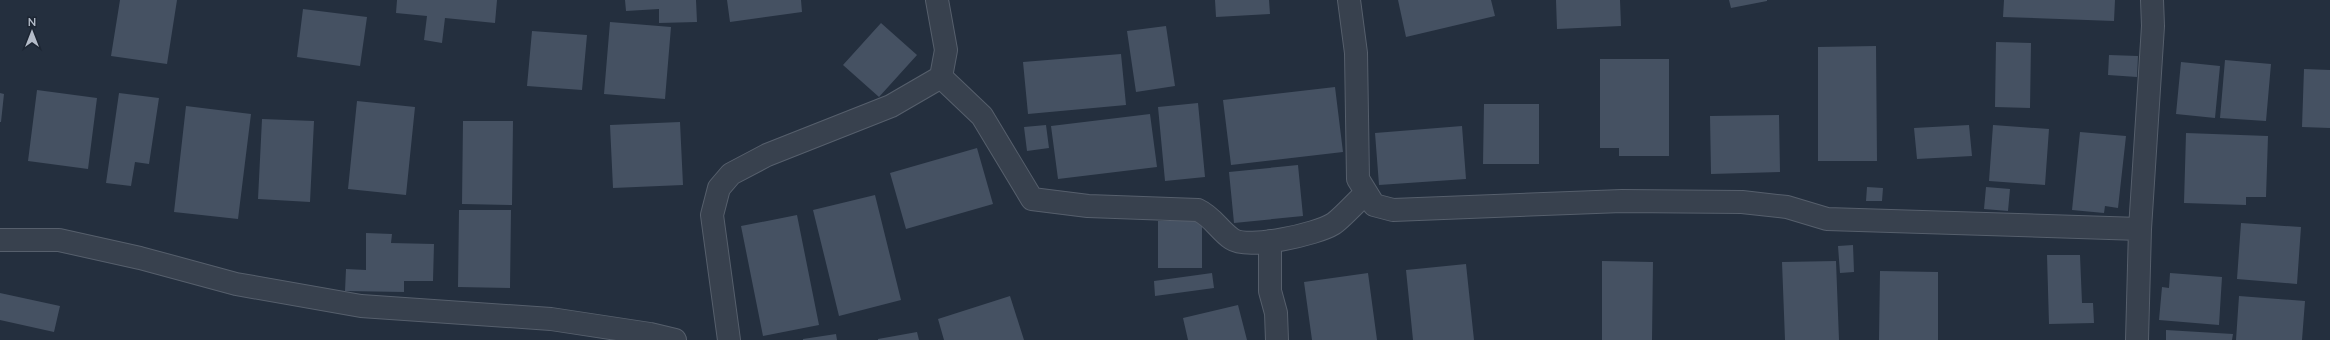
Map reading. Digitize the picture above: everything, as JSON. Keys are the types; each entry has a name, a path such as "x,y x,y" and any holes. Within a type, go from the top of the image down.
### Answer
{"street":[{"path":"729,340 712,215 719,188 731,174 767,155 891,106 941,77 946,50 937,0"},
{"path":"1349,0 1356,53 1358,179 1374,205 1393,210 1622,201 1742,202 1787,207 1827,219 2140,229"},
{"path":"2137,340 2140,229 2153,26 2152,0"},
{"path":"941,77 982,116 1032,199 1088,206 1198,210 1206,214 1233,240 1246,243 1288,239 1334,224 1366,192"},
{"path":"0,240 59,240 140,258 236,284 361,306 551,319 650,334 675,340"},
{"path":"1270,241 1270,291 1276,313 1276,340"}],"building":[{"path":"120,0 177,0 167,64 111,56"},
{"path":"397,0 497,0 495,23 445,18 442,43 424,40 427,16 396,13"},
{"path":"625,0 696,0 697,22 659,23 659,9 626,11"},
{"path":"727,0 801,0 802,12 730,22"},
{"path":"1215,0 1269,0 1270,14 1216,17"},
{"path":"1398,0 1491,0 1495,16 1406,37"},
{"path":"1556,0 1620,0 1621,26 1557,29"},
{"path":"1729,0 1767,0 1767,1 1731,8"},
{"path":"2004,0 2115,0 2114,21 2003,17"},
{"path":"303,9 367,17 360,66 297,57"},
{"path":"610,22 671,27 665,99 604,94"},
{"path":"881,23 917,55 879,97 843,65"},
{"path":"1166,26 1175,86 1136,92 1127,31"},
{"path":"532,31 587,35 582,90 527,86"},
{"path":"1996,42 2031,43 2030,108 1995,107"},
{"path":"1876,46 1877,161 1818,161 1818,47"},
{"path":"1121,54 1126,105 1028,114 1023,62"},
{"path":"2109,55 2138,56 2137,77 2108,75"},
{"path":"1600,59 1669,59 1669,156 1619,156 1619,148 1600,148"},
{"path":"2225,60 2271,64 2266,121 2220,118"},
{"path":"2181,62 2220,66 2215,118 2176,114"},
{"path":"2304,69 2330,70 2330,128 2302,127"},
{"path":"1335,87 1343,152 1231,165 1223,100"},
{"path":"37,90 97,98 88,169 28,161"},
{"path":"0,93 4,94 1,122 0,122"},
{"path":"119,93 159,98 149,164 135,162 131,186 106,183"},
{"path":"357,101 415,107 406,195 348,189"},
{"path":"1198,103 1205,177 1165,181 1158,107"},
{"path":"1484,104 1539,104 1539,164 1483,164"},
{"path":"186,106 251,114 238,219 174,212"},
{"path":"1150,114 1157,167 1058,179 1051,126"},
{"path":"1779,115 1780,172 1711,174 1710,116"},
{"path":"262,119 314,121 310,202 258,199"},
{"path":"463,121 513,121 512,205 462,204"},
{"path":"680,122 683,185 613,188 610,125"},
{"path":"1046,125 1049,148 1027,151 1024,127"},
{"path":"1969,125 1972,156 1917,159 1914,128"},
{"path":"1993,125 2049,129 2045,185 1989,181"},
{"path":"1462,126 1466,179 1379,185 1375,133"},
{"path":"2080,132 2126,136 2118,208 2105,206 2104,213 2072,210"},
{"path":"2186,133 2268,136 2266,197 2246,197 2246,205 2184,203"},
{"path":"977,148 993,204 906,229 890,173"},
{"path":"1298,165 1303,216 1234,223 1229,172"},
{"path":"1867,187 1883,188 1882,201 1866,201"},
{"path":"1986,187 2010,189 2008,211 1984,209"},
{"path":"875,195 901,300 839,316 813,210"},
{"path":"459,210 511,210 510,288 458,287"},
{"path":"797,215 819,325 763,336 741,226"},
{"path":"1158,221 1202,221 1202,268 1158,268"},
{"path":"2241,223 2301,227 2297,284 2237,279"},
{"path":"366,233 392,234 391,243 434,244 433,281 404,281 404,292 345,291 346,269 366,270"},
{"path":"1853,245 1854,272 1840,273 1838,246"},
{"path":"2047,255 2080,255 2082,303 2093,303 2094,323 2049,324"},
{"path":"1602,261 1653,262 1652,340 1602,340"},
{"path":"1836,261 1839,340 1785,340 1782,262"},
{"path":"1466,264 1474,340 1413,340 1406,270"},
{"path":"1880,271 1938,272 1938,340 1879,340"},
{"path":"1212,273 1214,288 1155,296 1154,281"},
{"path":"1368,273 1377,340 1312,340 1304,282"},
{"path":"2170,273 2222,277 2219,325 2159,320 2162,287 2169,288"},
{"path":"0,293 60,306 54,332 0,320"},
{"path":"1010,296 1024,340 944,340 938,319"},
{"path":"2239,296 2305,301 2302,340 2236,340"},
{"path":"1238,305 1247,340 1188,340 1183,318"},
{"path":"2166,330 2233,334 2232,340 2166,340"},
{"path":"917,332 919,340 878,340 878,339"},
{"path":"836,334 837,340 803,340 803,339"}]}
